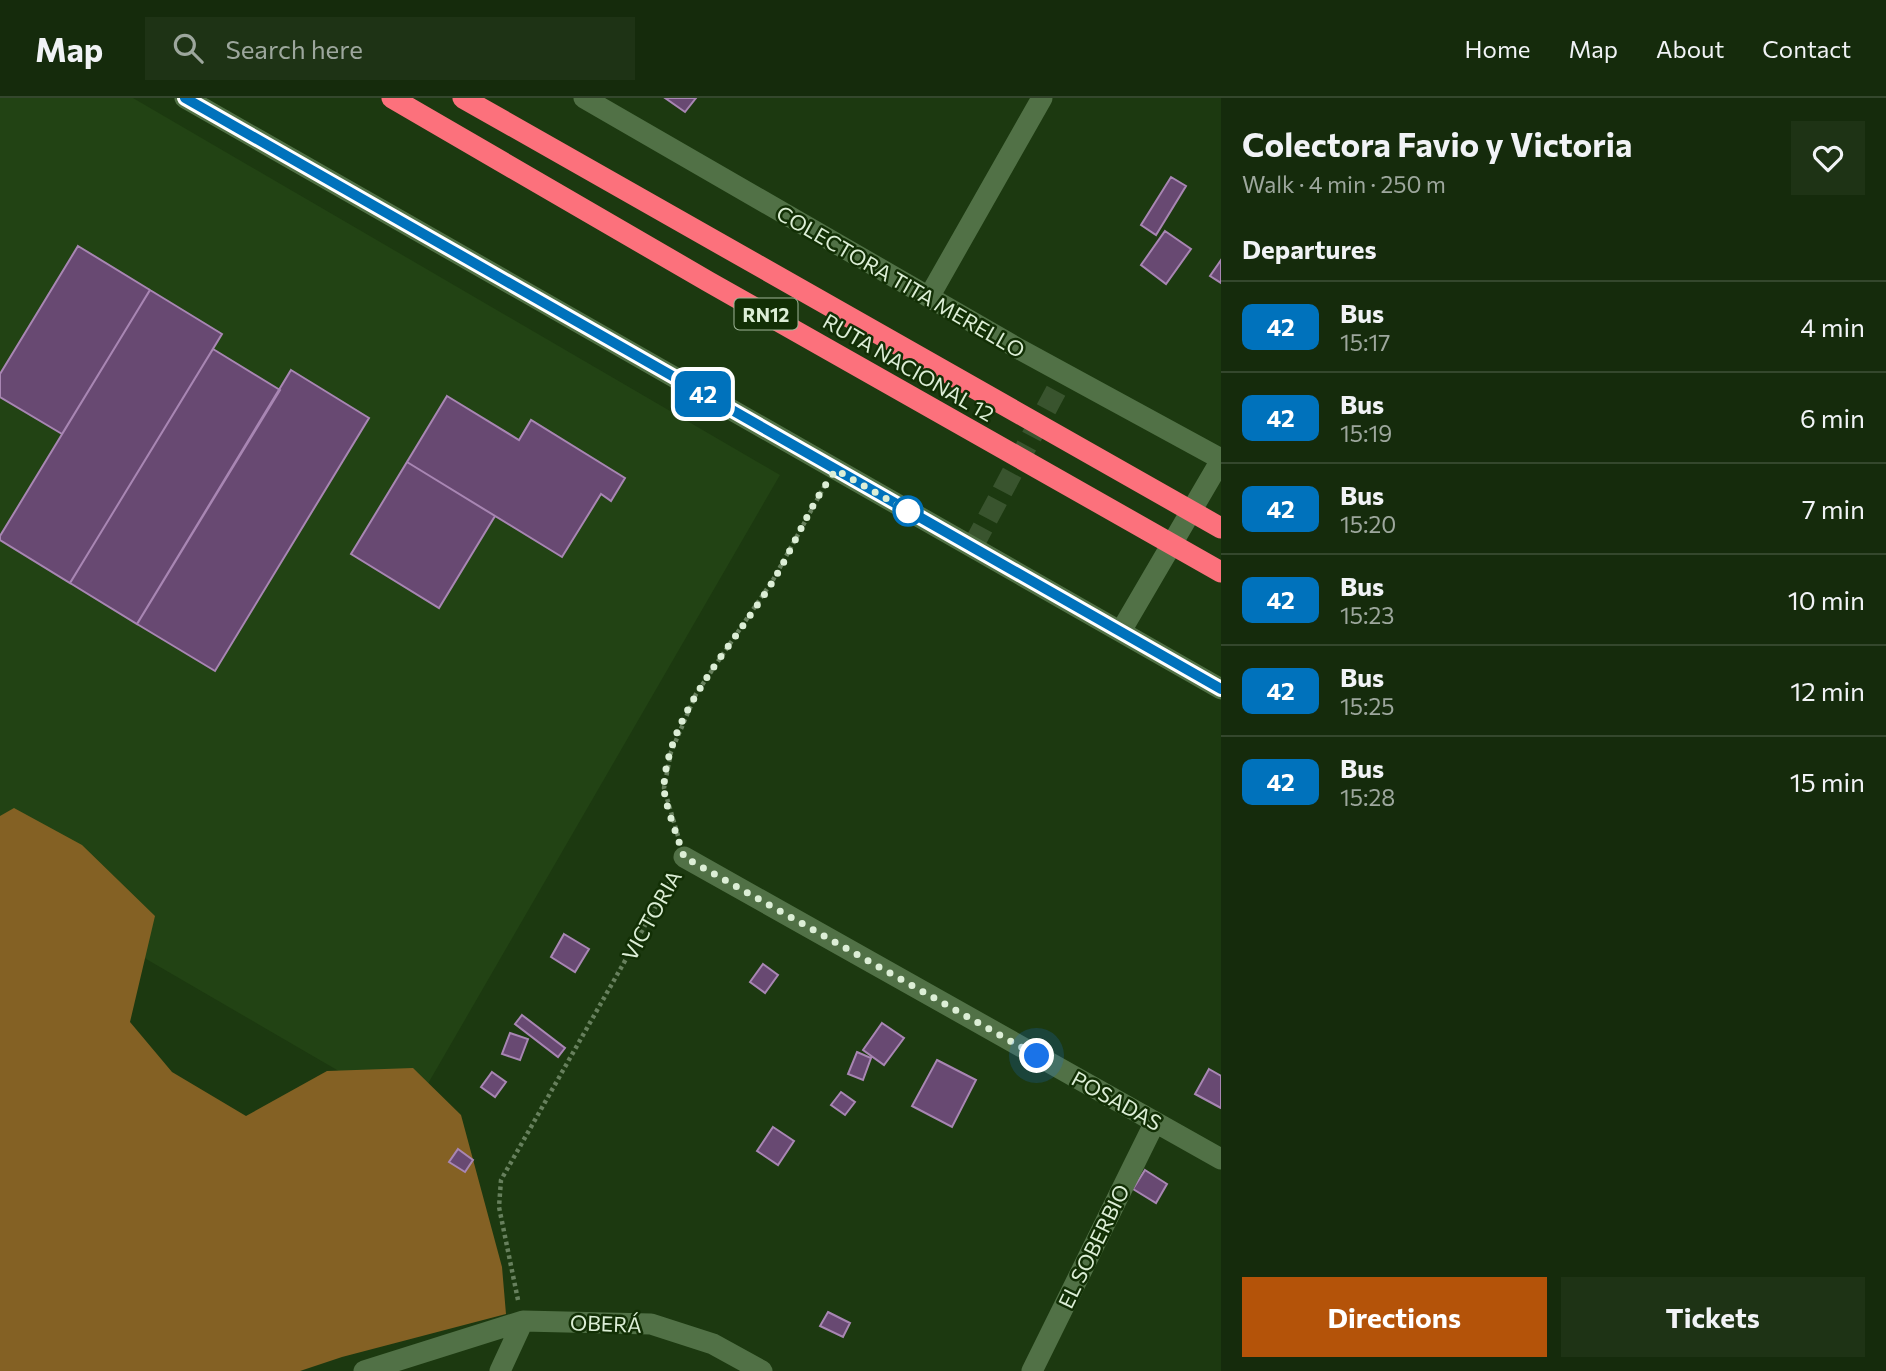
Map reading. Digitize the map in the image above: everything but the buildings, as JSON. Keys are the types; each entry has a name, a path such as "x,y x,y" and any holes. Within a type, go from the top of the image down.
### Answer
{"highway":[{"name":"RUTA NACIONAL 12","path":"392,98 1215,569"},
{"name":"RUTA NACIONAL 12","path":"463,98 1221,528"}],"street":[{"path":"185,98 1221,689"},
{"name":"COLECTORA TITA MERELLO","path":"584,98 1030,355 1221,460"},
{"path":"929,297 1042,98"},
{"path":"1121,631 1221,460"},
{"name":"POSADAS","path":"684,857 1155,1122 1211,1145 1221,1159"},
{"name":"EL SOBERBIO","path":"1032,1371 1155,1122"},
{"path":"500,1371 523,1321"},
{"name":"OBERÁ","path":"364,1371 523,1321 651,1324 713,1344 762,1371"}],"path":[{"name":"VICTORIA","path":"523,1321 499,1207 501,1180 684,857 664,788 671,752 696,694 774,580 819,494 836,470"}],"shaded area":[{"path":"0,98 133,98 780,475 411,1113 0,874"},
{"path":"14,808 82,845 155,916 130,1022 172,1072 246,1116 327,1071 413,1068 461,1115 502,1267 506,1314 342,1357 300,1371 0,1371 0,816"}],"tunnel":[{"path":"973,546 1065,374"}],"bus line":[{"name":"42","path":"185,98 1221,689"}],"route":[{"path":"908,511 836,470 819,494 774,580 696,694 671,752 664,788 684,857 1037,1056"}]}
